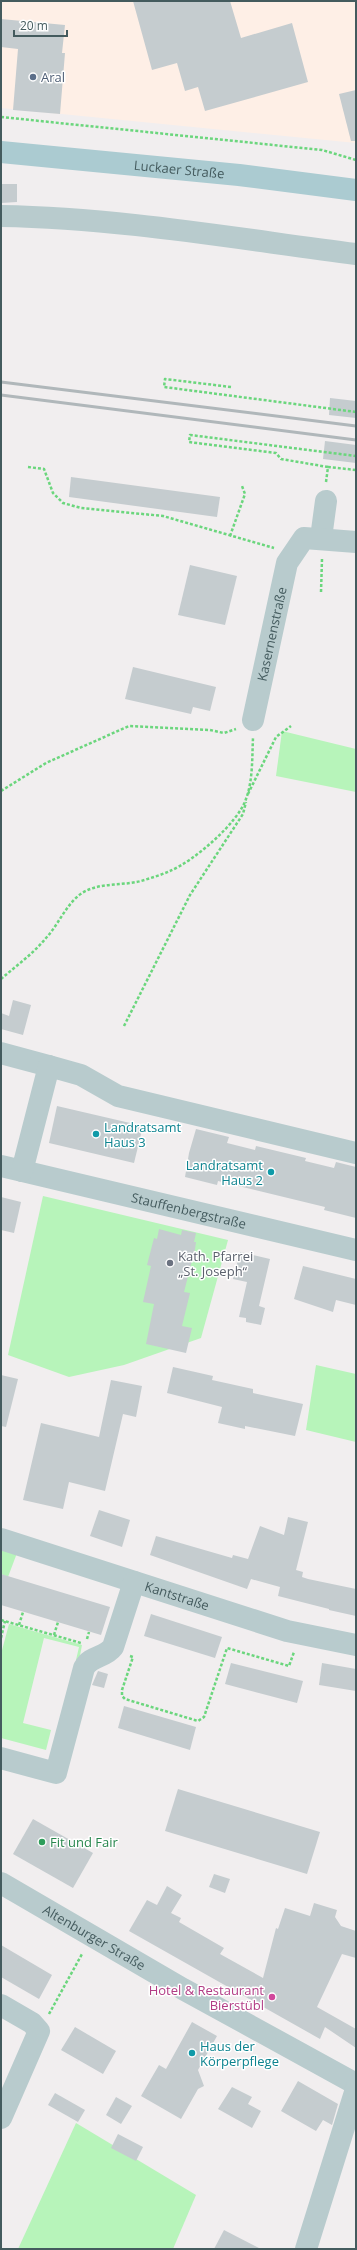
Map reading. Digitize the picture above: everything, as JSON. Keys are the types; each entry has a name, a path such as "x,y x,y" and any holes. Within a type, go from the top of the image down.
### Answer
{"main road":[{"name":"Luckaer Straße","path":"1,152 239,175 356,190"}],"street":[{"path":"1,216 48,217 107,222 356,254"},
{"path":"322,545 326,501"},
{"path":"294,550 304,538 322,545 356,542"},
{"name":"Kasernenstraße","path":"253,720 287,563 294,550"},
{"path":"1,1053 81,1075 106,1091 118,1096 356,1154"},
{"path":"22,1171 49,1066"},
{"name":"Stauffenbergstraße","path":"1,1166 356,1250"},
{"name":"Kantstraße","path":"1,1539 299,1634 356,1644"},
{"path":"1,1758 56,1773 84,1668 93,1658 109,1652 113,1647 134,1582"},
{"name":"Altenburger Straße","path":"1,1883 284,2046 356,2084"},
{"path":"1,2005 32,2023 39,2031 1,2118"},
{"path":"306,2249 356,2089"}],"path":[{"path":"1,117 322,150 356,160"},
{"path":"231,387 164,379 164,387 356,412"},
{"path":"356,456 190,435 189,442 276,453 281,459 356,470"},
{"path":"28,467 44,469 53,493 63,503 80,508 163,516 270,547 294,550"},
{"path":"326,501 328,467"},
{"path":"230,536 246,494 242,486"},
{"path":"321,592 322,545"},
{"path":"1,791 46,763 129,726 210,730 224,733 253,720 252,769 244,814 190,895 124,1026"},
{"path":"1,979 46,939 71,903 83,893 109,884 139,881 170,871 192,858 235,817 246,799 276,737 291,726"},
{"path":"19,1625 23,1612"},
{"path":"1,1620 86,1644 89,1632"},
{"path":"1,1638 5,1621"},
{"path":"54,1635 58,1622"},
{"path":"87,1639 113,1647 133,1658 122,1690 122,1696 125,1699 198,1721 204,1717 227,1648 289,1666 299,1634"},
{"path":"39,2031 92,1936"}],"shaded area":[{"path":"1,1 356,1 356,143 1,108"}],"green space":[{"path":"282,731 356,749 356,792 276,776"},
{"path":"43,1196 228,1240 201,1338 124,1365 69,1377 8,1355"},
{"path":"316,1365 356,1374 356,1442 306,1430"},
{"path":"1,1547 17,1553 8,1577 1,1574"},
{"path":"9,1624 82,1645 79,1661 76,1660 79,1647 44,1638 23,1723 51,1730 46,1750 1,1738 1,1654"},
{"path":"76,2123 196,2195 173,2249 18,2249"}],"building":[{"path":"133,1 230,1 241,38 292,23 308,82 205,111 198,87 185,91 177,63 152,70"},
{"path":"1,19 65,25 62,53 65,53 60,114 13,110 18,49 1,47"},
{"path":"356,90 356,141 351,141 339,94"},
{"path":"1,184 17,184 17,202 1,203"},
{"path":"330,398 356,401 356,418 329,415"},
{"path":"325,441 356,445 356,463 323,459"},
{"path":"71,477 220,497 217,517 69,497"},
{"path":"190,565 237,576 225,625 178,615"},
{"path":"133,667 216,687 210,711 193,707 191,714 125,699"},
{"path":"13,1000 31,1005 23,1035 1,1029 1,1013 9,1016"},
{"name":"Landratsamt Haus 3","path":"57,1106 143,1126 134,1163 49,1143"},
{"name":"Landratsamt Haus 2","path":"196,1129 229,1137 227,1143 255,1150 256,1146 306,1158 305,1161 334,1168 336,1162 356,1167 356,1218 324,1210 325,1207 218,1181 217,1185 185,1177 189,1153"},
{"path":"1,1197 21,1202 14,1233 1,1230"},
{"path":"159,1229 181,1235 182,1230 196,1233 194,1242 196,1242 195,1249 184,1292 190,1293 182,1326 192,1328 186,1353 146,1344 154,1304 143,1302 151,1266 147,1265 154,1238 157,1239"},
{"path":"240,1252 270,1259 259,1306 265,1308 261,1325 246,1322 246,1318 239,1317 247,1282 233,1279"},
{"path":"303,1266 356,1279 356,1305 336,1300 333,1312 294,1299"},
{"path":"173,1367 213,1376 212,1380 253,1389 253,1393 303,1404 295,1436 245,1426 245,1429 218,1423 222,1407 167,1393"},
{"path":"1,1375 18,1379 6,1427 1,1426"},
{"path":"111,1380 142,1386 136,1417 123,1414 105,1491 69,1482 63,1509 23,1500 41,1423 99,1437"},
{"path":"99,1510 130,1520 122,1547 90,1536"},
{"path":"288,1517 308,1522 296,1570 303,1572 302,1577 308,1579 356,1589 356,1616 278,1596 280,1587 251,1579 247,1589 150,1555 156,1536 232,1558 233,1555 248,1559 260,1526 284,1535"},
{"path":"1,1574 110,1607 101,1635 1,1605"},
{"path":"151,1614 222,1637 215,1658 144,1636"},
{"path":"231,1663 303,1681 297,1703 225,1684"},
{"path":"322,1663 356,1669 356,1691 319,1685"},
{"path":"98,1671 108,1674 104,1688 92,1685"},
{"path":"124,1706 196,1727 190,1750 118,1728"},
{"path":"178,1789 320,1832 307,1874 165,1831"},
{"path":"33,1819 93,1853 73,1888 13,1854"},
{"path":"214,1874 230,1879 225,1893 209,1887"},
{"path":"167,1886 182,1895 171,1913 181,1918 179,1922 224,1948 220,1954 263,1978 276,1928 278,1929 285,1908 310,1916 314,1903 337,1910 335,1917 341,1926 356,1931 356,1958 342,1954 317,2007 356,2029 356,2048 325,2027 320,2039 129,1931 147,1900 157,1905"},
{"path":"1,1945 52,1975 39,1999 1,1977"},
{"path":"192,2022 217,2036 198,2070 204,2086 198,2089 181,2119 141,2096 159,2065 166,2069"},
{"path":"75,2027 116,2051 103,2074 61,2050"},
{"path":"298,2081 338,2104 332,2125 323,2120 316,2131 281,2111"},
{"path":"232,2087 252,2097 248,2104 261,2111 252,2128 218,2109"},
{"path":"55,2093 85,2110 78,2122 48,2105"},
{"path":"116,2097 132,2106 121,2124 106,2115"},
{"path":"118,2134 143,2147 136,2161 111,2148"},
{"path":"224,2230 261,2249 214,2249"}],"railway":[{"path":"1,382 356,426"},
{"path":"1,395 356,440"}],"place":[{"name":"Aral","path":"33,77"},
{"name":"Landratsamt Haus 3","path":"96,1134"},
{"name":"Landratsamt Haus 2","path":"271,1172"},
{"name":"Kath. Pfarrei „St. Joseph“","path":"170,1263"},
{"name":"Fit und Fair","path":"42,1842"},
{"name":"Hotel & Restaurant Bierstübl","path":"272,1997"},
{"name":"Haus der Körperpflege","path":"192,2053"}]}
